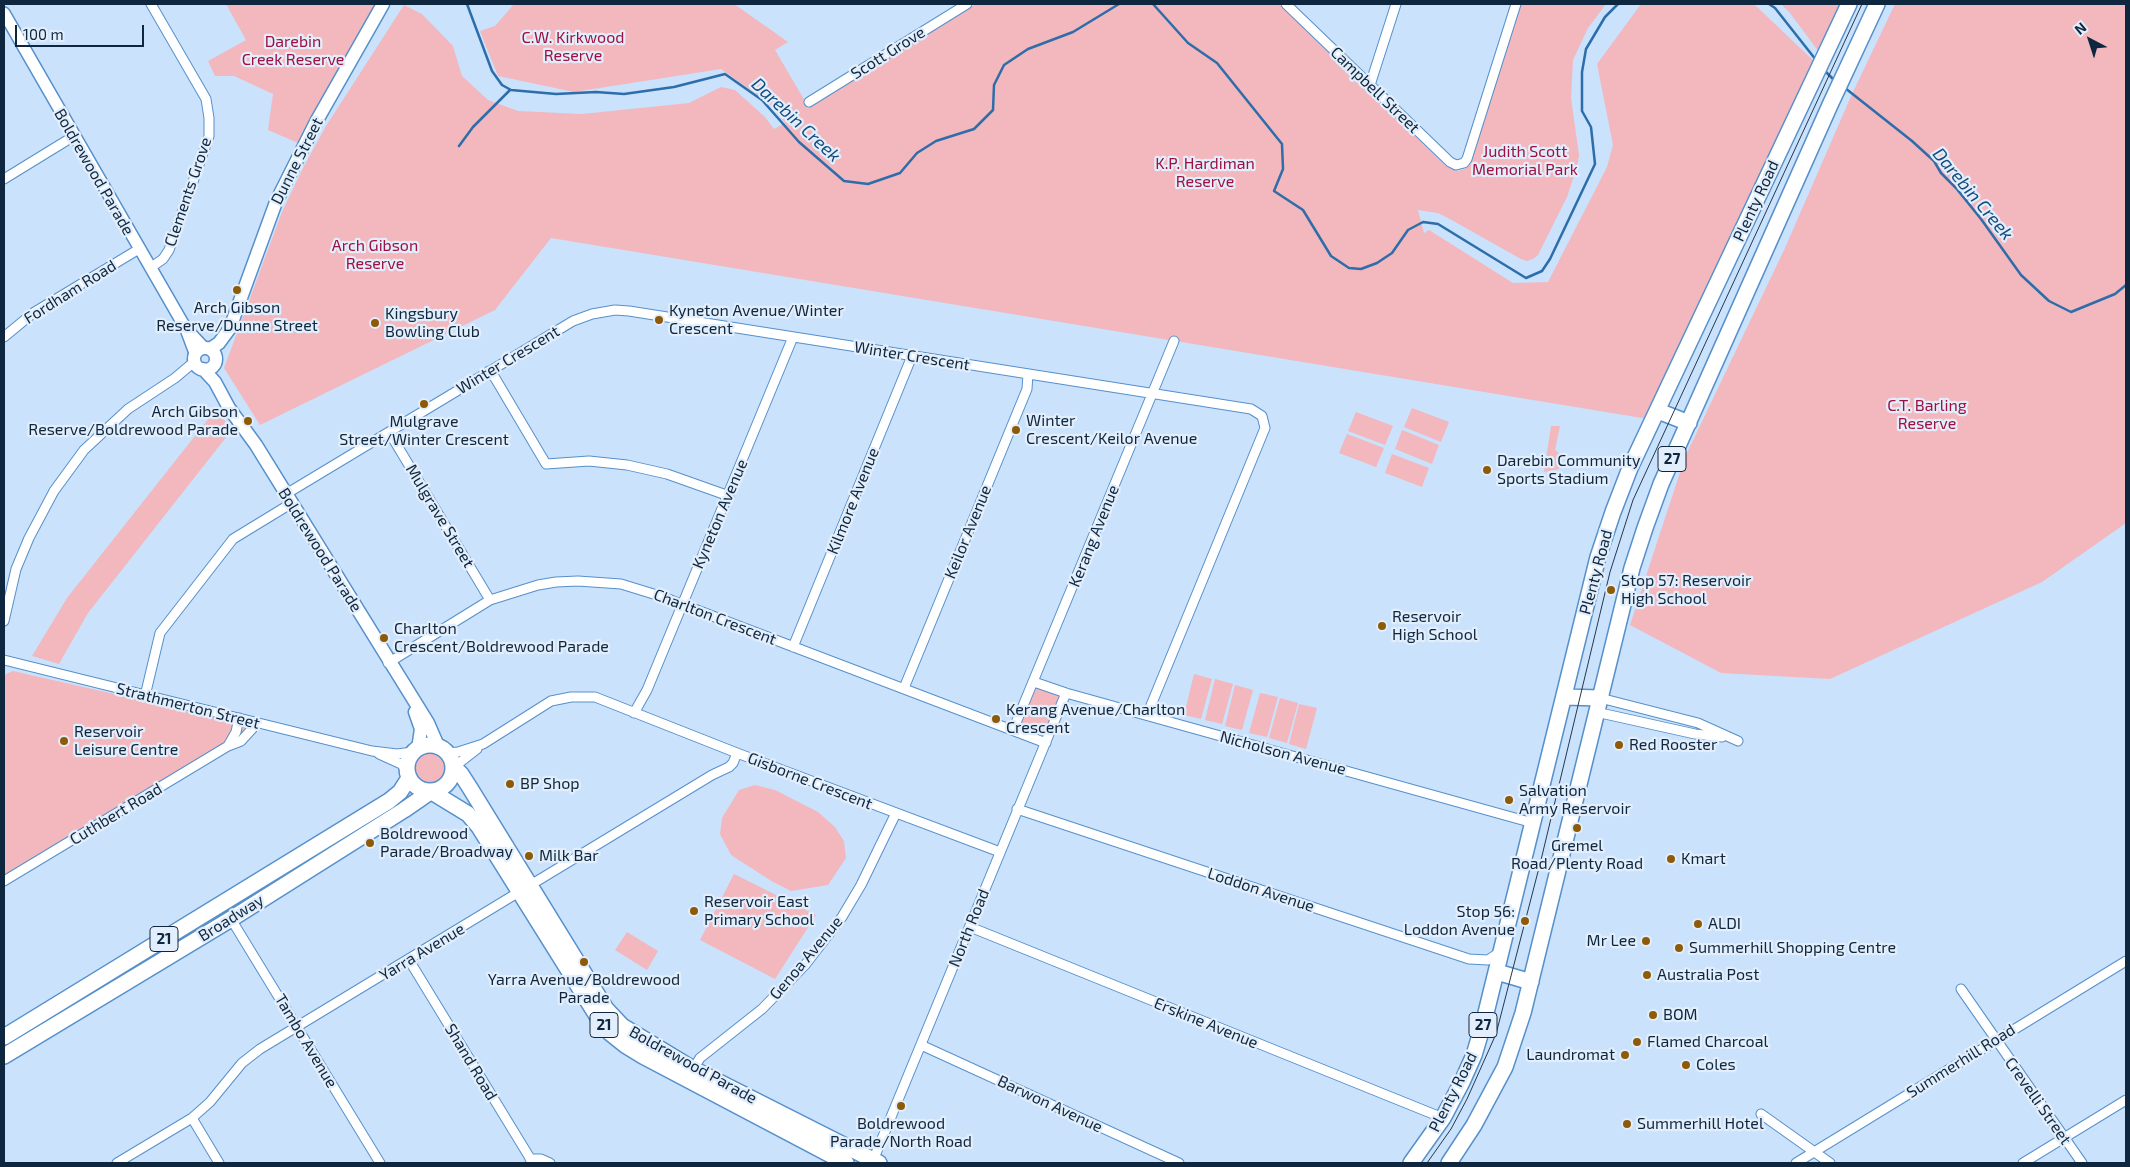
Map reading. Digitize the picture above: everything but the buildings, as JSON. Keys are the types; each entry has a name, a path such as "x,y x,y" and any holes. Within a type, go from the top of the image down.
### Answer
{"main road":[{"name":"Dunne Street","path":"205,360 230,328 276,202 316,122 383,4"},
{"name":"Plenty Road","path":"1411,1163 1443,1118 1474,1055 1565,697 1598,557 1613,512 1630,468 1849,4"},
{"name":"Plenty Road","path":"1449,1163 1474,1125 1504,1067 1531,982 1632,568 1661,484 1849,62 1878,4"},
{"name":"Boldrewood Parade","path":"205,360 235,404 256,445 387,660 428,723 448,758 461,774 486,826 525,889 606,1009 622,1026 690,1075 846,1163"},
{"path":"1658,411 1689,423"},
{"name":"Boldrewood Parade","path":"387,660 417,716 421,729 416,750"},
{"path":"1565,697 1598,705"},
{"path":"416,750 428,745 448,758"},
{"name":"21","path":"416,750 408,760 408,773 418,788 431,792 446,786 452,777 448,758"},
{"name":"Broadway","path":"4,1037 389,801 400,792 408,773"},
{"name":"Boldrewood Parade","path":"431,792 486,826"},
{"name":"Broadway","path":"4,1056 231,919 431,792"},
{"path":"292,861 309,869"},
{"path":"1496,972 1531,982"},
{"path":"29,1022 43,1032"},
{"name":"Boldrewood Parade","path":"690,1075 875,1162"}],"street":[{"name":"Clements Grove","path":"150,268 163,259 169,250 209,136 206,99 151,4"},
{"name":"Scott Grove","path":"809,102 967,4"},
{"name":"Campbell Street","path":"1286,4 1450,162 1456,165 1464,163 1467,159 1516,4"},
{"path":"1370,84 1396,4"},
{"name":"Boldrewood Parade","path":"4,13 7,26 74,136 205,360"},
{"path":"4,179 74,136"},
{"name":"Fordham Road","path":"4,337 33,313 139,249"},
{"name":"Winter Crescent","path":"145,696 160,633 233,539 389,432 573,321 592,314 615,310 629,310 1251,409 1262,416 1265,428 1147,715"},
{"name":"Kyneton Avenue","path":"637,715 793,337"},
{"name":"Kerang Avenue","path":"1013,730 1174,341"},
{"name":"Kilmore Avenue","path":"793,647 912,356"},
{"path":"4,620 19,562 29,538 54,491 84,450 128,409 205,360"},
{"path":"489,372 495,378 546,464 589,461 627,465 667,474 728,496"},
{"name":"Keilor Avenue","path":"904,688 1027,389 1028,374"},
{"name":"Mulgrave Street","path":"389,432 490,600"},
{"name":"Charlton Crescent","path":"387,660 490,600 538,585 578,581 621,584 682,604 1046,743"},
{"name":"Strathmerton Street","path":"4,660 372,751 398,754 416,750"},
{"name":"Nicholson Avenue","path":"1034,682 1066,693 1533,823"},
{"name":"North Road","path":"875,1162 921,1045 1066,693"},
{"name":"Gisborne Crescent","path":"448,758 457,752 482,744 552,701 582,696 609,701 637,715 1000,852"},
{"path":"1598,705 1698,723 1734,739 1695,734 1598,705"},
{"path":"228,746 236,732 239,718"},
{"name":"Cuthbert Road","path":"4,882 228,746 241,741 256,722"},
{"path":"448,758 461,763 482,744"},
{"name":"Strathmerton Street","path":"372,751 401,764 408,773"},
{"name":"Yarra Avenue","path":"117,1163 192,1118 210,1102 242,1063 260,1049 298,1028 733,763 733,752"},
{"name":"Loddon Avenue","path":"1018,809 1469,959 1488,960 1502,950"},
{"name":"Genoa Avenue","path":"690,1075 700,1058 762,1009 810,958 842,917 861,885 880,850 896,813"},
{"name":"Tambo Avenue","path":"231,919 380,1163"},
{"name":"Erskine Avenue","path":"970,927 1443,1118"},
{"name":"Shand Road","path":"409,960 532,1161"},
{"name":"Summerhill Road","path":"1796,1163 2126,961"},
{"name":"Crevelli Street","path":"1961,989 2082,1163"},
{"name":"Barwon Avenue","path":"921,1045 1179,1163"},
{"path":"2023,1163 2126,1100"},
{"path":"1762,1114 1830,1163"},
{"path":"192,1118 220,1163"},
{"path":"532,1161 538,1158 550,1163"}],"green space":[{"name":"Darebin Creek Reserve","path":"226,4 376,4 298,143 268,130 273,94 234,76 215,76 208,61 246,40"},
{"name":"K.P. Hardiman Reserve","path":"514,4 734,4 788,42 775,50 809,108 976,4 1279,4 1445,165 1457,171 1465,169 1470,164 1521,4 1606,4 1588,28 1573,60 1571,98 1579,155 1577,167 1567,197 1538,255 1527,261 1521,259 1438,213 1418,210 1424,233 1429,230 1513,283 1548,282 1607,167 1613,145 1597,64 1641,4 1754,4 1818,65 1654,420 551,238 495,310 260,425 224,368 282,212 303,168 326,126 404,5 422,14 453,46 462,76 488,100 518,111 582,114 689,103 721,87 735,90 765,117 774,129 785,123 769,103 721,69 574,92 498,76 480,31 495,26"},
{"path":"1781,4 1840,4 1819,52 1790,13"},
{"name":"C.T. Barling Reserve","path":"1895,4 2126,4 2126,523 2042,582 1830,679 1721,673 1630,625 1685,457 1785,248 1852,94"},
{"path":"217,408 231,431 88,613 59,664 32,656 67,598"},
{"path":"1412,408 1449,422 1441,442 1404,427"},
{"path":"1356,412 1393,426 1385,445 1348,431"},
{"path":"1551,426 1560,426 1555,450 1561,455 1559,469 1544,472"},
{"path":"1402,430 1439,445 1432,464 1395,449"},
{"path":"1347,434 1384,448 1376,467 1339,453"},
{"path":"1392,454 1429,468 1422,487 1385,473"},
{"path":"13,671 246,724 245,730 229,744 4,877 4,675"},
{"path":"1194,674 1212,679 1201,719 1184,715"},
{"path":"1215,679 1233,684 1222,724 1205,720"},
{"path":"1034,682 1066,693 1046,743 1013,730"},
{"path":"1235,685 1253,690 1242,730 1225,726"},
{"path":"1260,693 1278,697 1267,737 1249,733"},
{"path":"1280,698 1298,703 1287,743 1269,738"},
{"path":"1299,704 1317,708 1306,749 1289,744"},
{"path":"429,753 441,757 445,769 441,781 429,785 417,781 413,769 417,757"},
{"path":"755,785 775,790 818,812 835,827 844,841 846,858 828,885 791,891 773,882 731,855 720,834 722,818 739,790"},
{"path":"409,793 416,797 308,863 303,859"},
{"path":"298,871 97,992 75,1000 284,872"},
{"path":"734,874 816,915 775,979 700,940"},
{"path":"627,932 658,951 647,970 615,950"}],"waterway":[{"name":"Darebin Creek","path":"467,4 492,71 502,85 511,90 556,94 596,92 624,94 674,87 725,74 762,100 799,142 844,181 868,184 900,173 917,153 936,141 974,129 993,110 994,85 1004,65 1028,49 1073,32 1119,4"},
{"name":"Darebin Creek","path":"1153,4 1188,43 1217,63 1282,144 1283,169 1274,191 1303,210 1331,256 1349,268 1361,269 1377,263 1392,253 1408,230 1423,222 1438,224 1526,278 1542,271 1550,259 1595,164 1591,127 1582,111 1582,72 1586,49 1605,17 1618,4"},
{"name":"Darebin Creek","path":"1769,4 1775,8 1816,60"},
{"name":"Darebin Creek","path":"1824,70 1834,80"},
{"name":"Darebin Creek","path":"1845,88 1912,141 1934,161 1941,173 1981,219 2021,275 2049,301 2071,312 2115,294 2126,285"},
{"path":"459,146 473,127 510,90"}],"tram line":[{"path":"1427,1163 1451,1129 1467,1099 1496,1034 1541,860 1610,572 1633,500 1862,4"}],"place":[{"name":"Arch Gibson Reserve/Dunne Street","path":"237,290"},
{"name":"Kyneton Avenue/Winter Crescent","path":"659,320"},
{"name":"Kingsbury Bowling Club","path":"375,323"},
{"name":"Mulgrave Street/Winter Crescent","path":"424,404"},
{"name":"Arch Gibson Reserve/Boldrewood Parade","path":"248,421"},
{"name":"Winter Crescent/Keilor Avenue","path":"1016,430"},
{"name":"Darebin Community Sports Stadium","path":"1487,470"},
{"name":"Stop 57: Reservoir High School","path":"1611,590"},
{"name":"Reservoir High School","path":"1382,626"},
{"name":"Charlton Crescent/Boldrewood Parade","path":"384,638"},
{"name":"Kerang Avenue/Charlton Crescent","path":"996,719"},
{"name":"Reservoir Leisure Centre","path":"64,741"},
{"name":"Red Rooster","path":"1619,745"},
{"name":"BP Shop","path":"510,784"},
{"name":"Salvation Army Reservoir","path":"1509,800"},
{"name":"Gremel Road/Plenty Road","path":"1577,828"},
{"name":"Boldrewood Parade/Broadway","path":"370,843"},
{"name":"Milk Bar","path":"529,856"},
{"name":"Kmart","path":"1671,859"},
{"name":"Reservoir East Primary School","path":"694,911"},
{"name":"Stop 56: Loddon Avenue","path":"1525,921"},
{"name":"ALDI","path":"1698,924"},
{"name":"Mr Lee","path":"1646,941"},
{"name":"Summerhill Shopping Centre","path":"1679,948"},
{"name":"Yarra Avenue/Boldrewood Parade","path":"584,962"},
{"name":"Australia Post","path":"1647,975"},
{"name":"BOM","path":"1653,1015"},
{"name":"Flamed Charcoal","path":"1637,1042"},
{"name":"Laundromat","path":"1625,1055"},
{"name":"Coles","path":"1686,1065"},
{"name":"Boldrewood Parade/North Road","path":"901,1106"},
{"name":"Summerhill Hotel","path":"1627,1124"}],"park label":[{"name":"C.W. Kirkwood Reserve","path":"573,47"},
{"name":"Judith Scott Memorial Park","path":"1525,161"},
{"name":"Arch Gibson Reserve","path":"375,255"}]}
